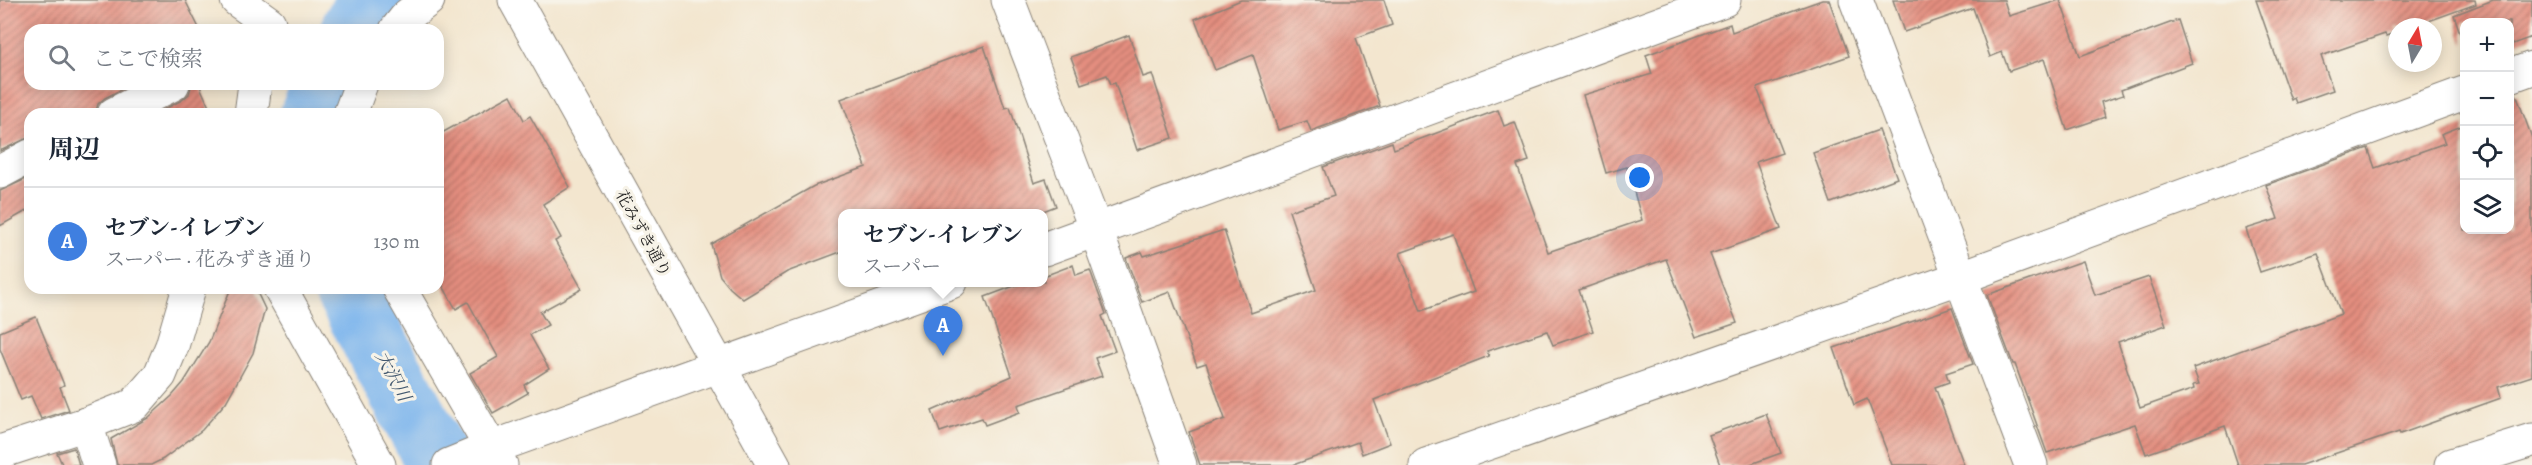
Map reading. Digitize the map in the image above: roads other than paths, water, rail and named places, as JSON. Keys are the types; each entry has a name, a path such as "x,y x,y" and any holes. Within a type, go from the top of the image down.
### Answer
{"street":[{"path":"237,0 272,18"},
{"path":"401,24 408,15 428,0"},
{"name":"花みずき通り","path":"515,0 774,465"},
{"path":"1008,0 1096,230 1180,465"},
{"path":"1048,248 1724,0"},
{"path":"1856,0 2031,465"},
{"path":"2514,75 2532,68"},
{"path":"126,108 161,90"},
{"path":"252,108 254,90"},
{"path":"352,108 359,90"},
{"path":"1426,465 1962,277 2460,94"},
{"path":"0,172 24,159"},
{"path":"449,465 496,456 719,367 937,287"},
{"path":"0,452 86,424 134,405 160,375 172,346 187,294"},
{"path":"283,294 379,465"},
{"path":"402,294 496,456"},
{"path":"86,424 99,465"},
{"path":"2451,465 2532,440"}],"waterway":[{"name":"大沢川","path":"356,24 370,0"},
{"name":"大沢川","path":"316,108 323,90"},
{"name":"大沢川","path":"349,294 440,465"}],"place":[{"name":"セブン-イレブン","path":"943,356"}]}
